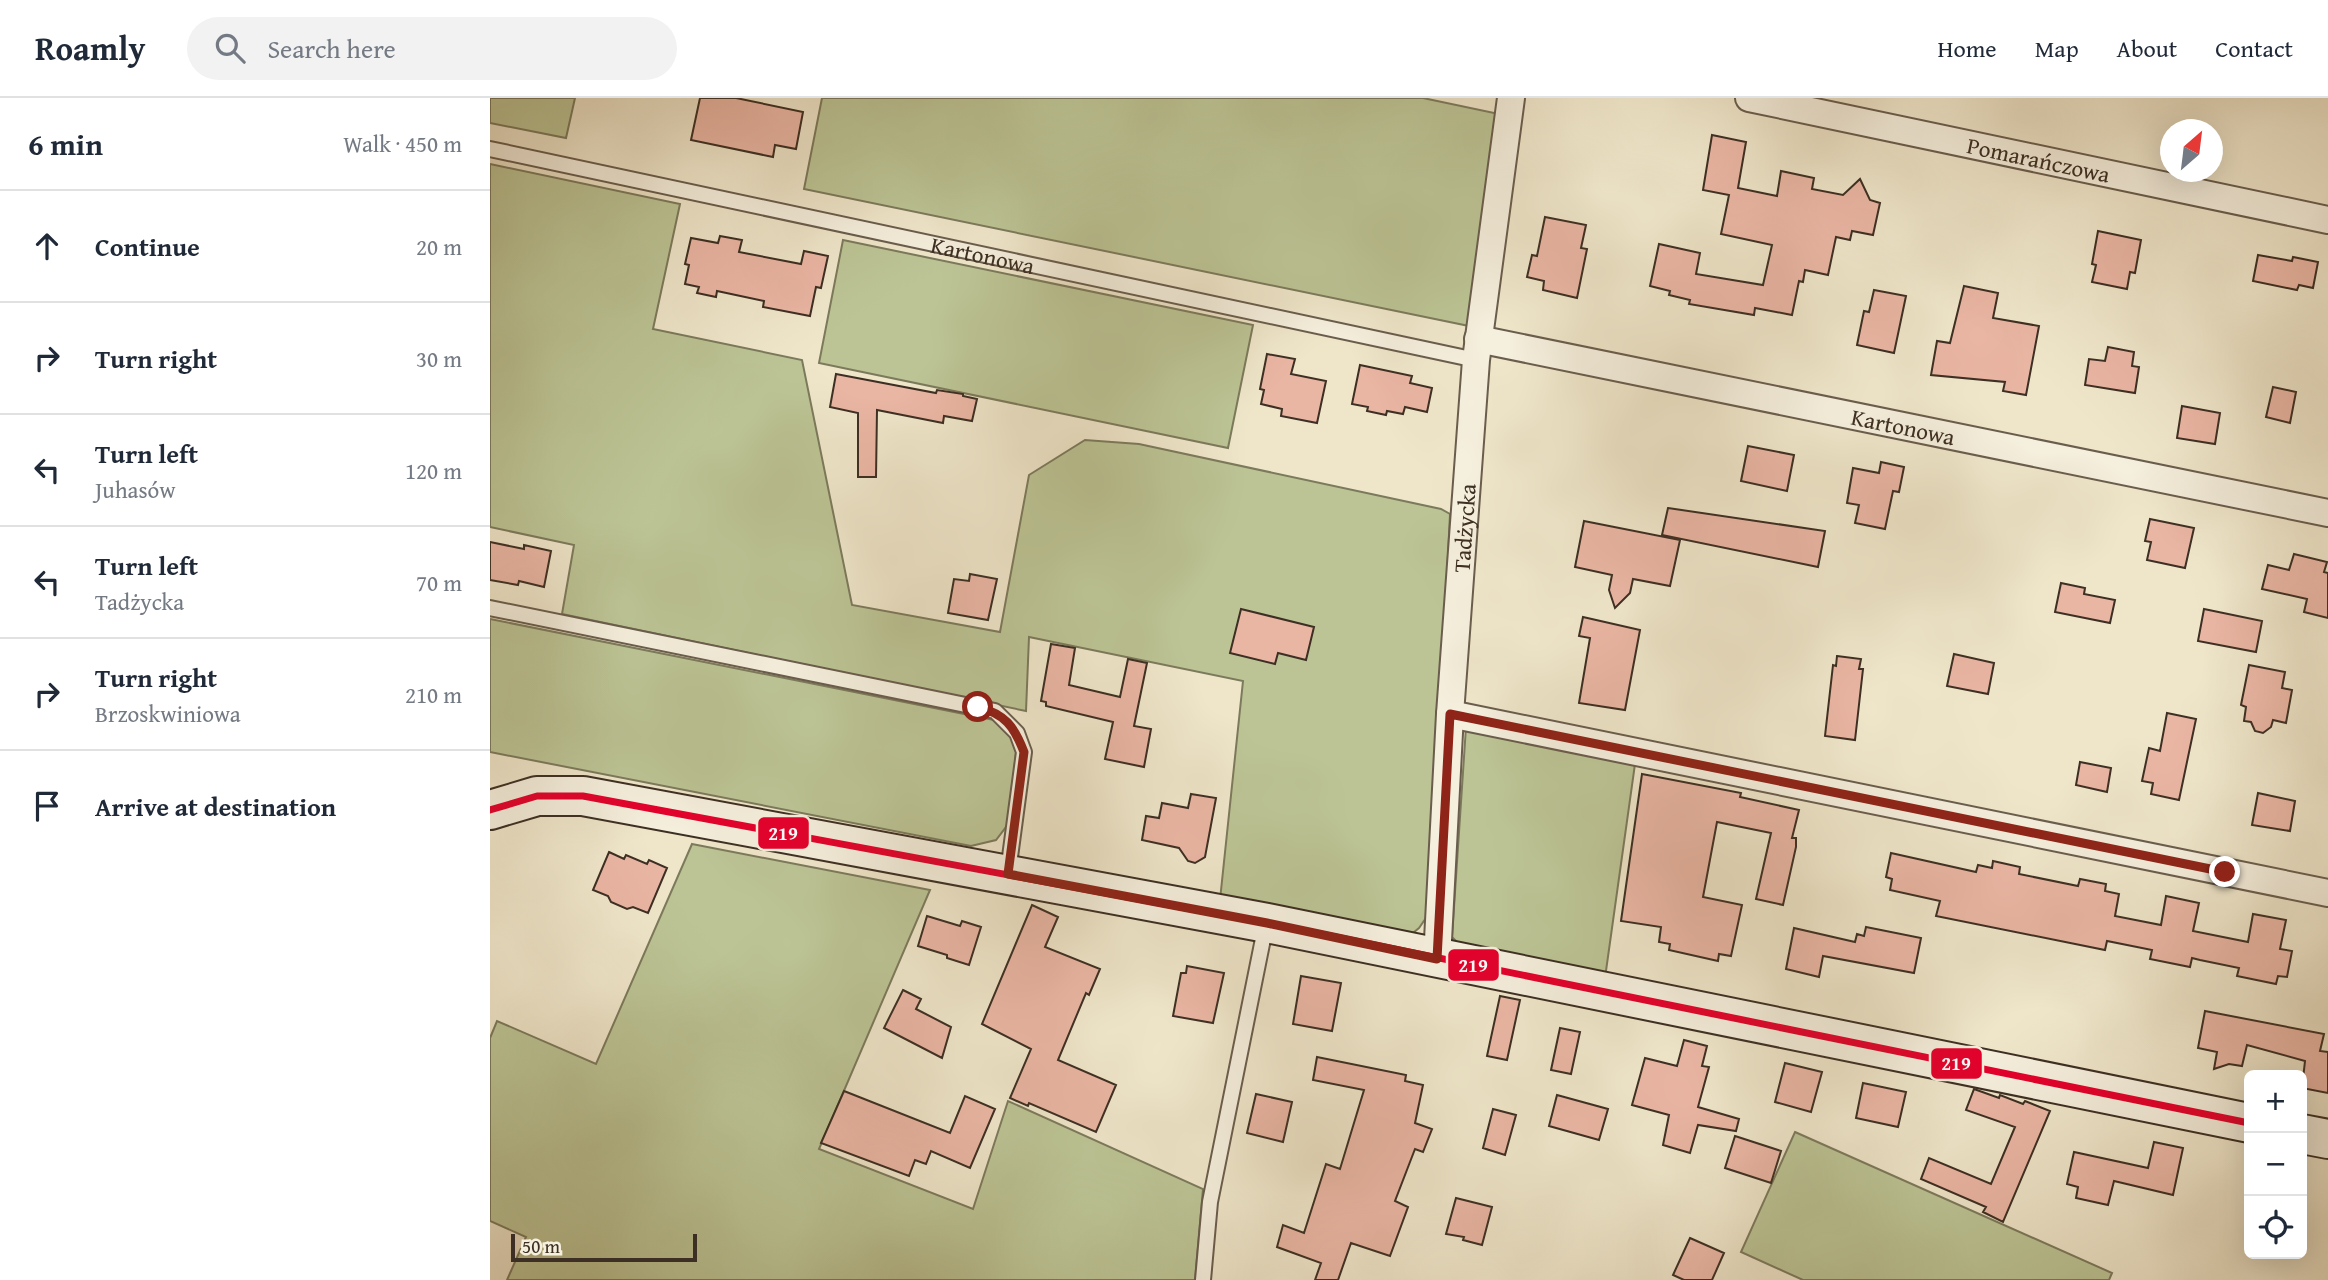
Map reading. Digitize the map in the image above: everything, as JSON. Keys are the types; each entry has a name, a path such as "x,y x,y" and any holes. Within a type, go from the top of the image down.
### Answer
{"street":[{"name":"Tadżycka","path":"1437,959 1450,714 1477,349 1511,98"},
{"name":"Pomarańczowa","path":"1749,98 2328,220"},
{"name":"Kartonowa","path":"1477,349 2328,513"},
{"path":"1450,714 2328,893"},
{"path":"490,810 537,796 583,796 1267,923 2244,1122"},
{"path":"2307,1135 2328,1139"}],"lane":[{"name":"Kartonowa","path":"490,149 1477,349"},
{"path":"490,608 995,711 1017,733 1024,752 1008,874"},
{"path":"1203,1280 1210,1202 1267,923"}],"green space":[{"path":"490,98 575,98 566,138 490,123"},
{"path":"822,98 1423,98 1499,114 1469,326 804,189"},
{"path":"490,164 680,204 653,329 802,360 852,605 1000,632 1029,475 1085,440 1139,444 1441,509 1450,514 1428,915 1419,928 1408,937 1220,900 1243,681 1029,637 1026,711 562,614 574,545 490,527"},
{"path":"843,240 1253,325 1228,448 819,363"},
{"path":"490,619 999,721 1011,735 1016,752 1009,823 996,840 971,846 490,752"},
{"path":"1466,727 1635,764 1605,978 1461,946 1452,937"},
{"path":"692,844 930,890 819,1149 973,1209 1008,1101 1203,1189 1195,1280 507,1280 526,1237 490,1221 490,1038 497,1021 596,1064"},
{"path":"1795,1132 2112,1273 2109,1280 1803,1280 1741,1252"}],"building":[{"path":"700,98 736,98 803,112 796,149 775,145 773,157 691,140"},
{"path":"1712,135 1746,142 1738,188 1777,196 1781,171 1814,178 1812,189 1843,195 1860,179 1870,200 1880,203 1873,235 1852,231 1850,240 1836,237 1828,275 1805,270 1803,282 1799,281 1792,315 1755,308 1754,315 1689,304 1690,300 1669,295 1670,291 1650,286 1659,244 1700,253 1696,274 1763,285 1772,245 1721,234 1729,195 1703,190"},
{"path":"1545,217 1586,225 1581,248 1587,249 1577,298 1543,290 1544,281 1527,277 1532,255 1537,256"},
{"path":"2098,231 2141,240 2135,273 2130,272 2127,289 2092,282 2096,265 2092,264"},
{"path":"720,236 742,240 739,252 801,264 804,251 828,256 821,288 816,287 810,316 763,307 764,301 717,291 716,297 697,293 699,287 685,284 689,265 685,264 691,238 718,243"},
{"path":"2258,255 2318,262 2313,288 2299,285 2297,290 2253,281"},
{"path":"1964,286 1998,293 1993,318 2039,326 2026,395 2003,391 2005,382 1931,375 1937,341 1950,343"},
{"path":"1874,290 1906,296 1894,353 1857,345 1864,311 1869,312"},
{"path":"2108,347 2134,352 2132,366 2139,367 2135,393 2085,385 2089,359 2105,361"},
{"path":"1267,354 1295,359 1291,374 1326,381 1317,423 1281,416 1282,409 1261,404 1264,390 1260,389"},
{"path":"1360,365 1412,376 1410,383 1432,388 1427,412 1405,407 1403,414 1387,411 1386,415 1352,404"},
{"path":"836,374 936,393 937,390 963,394 977,399 972,421 944,416 943,423 877,410 876,477 858,477 858,413 830,407"},
{"path":"2273,387 2296,392 2290,423 2266,417"},
{"path":"2182,406 2220,413 2215,444 2177,438"},
{"path":"1748,446 1794,455 1787,491 1741,481"},
{"path":"1881,462 1904,467 1899,492 1893,491 1885,529 1855,523 1859,505 1847,503 1853,468 1879,473"},
{"path":"1668,508 1825,531 1818,567 1662,535"},
{"path":"2150,519 2194,528 2185,568 2147,560 2151,542 2145,541"},
{"path":"1584,521 1680,540 1670,586 1633,579 1630,593 1615,608 1609,590 1612,575 1575,567"},
{"path":"490,542 551,551 544,587 519,581 518,585 490,580"},
{"path":"2294,554 2327,562 2324,572 2328,573 2328,618 2304,612 2307,599 2262,589 2268,565 2289,570"},
{"path":"970,574 997,579 988,620 948,613 954,579 969,581"},
{"path":"2061,583 2085,588 2084,594 2115,600 2110,623 2055,612"},
{"path":"1241,609 1314,627 1306,660 1278,653 1275,664 1230,653"},
{"path":"2204,609 2262,621 2256,652 2198,641"},
{"path":"1583,617 1640,630 1625,710 1579,703 1590,638 1579,636"},
{"path":"1051,644 1075,648 1069,685 1120,697 1128,659 1147,663 1134,726 1151,729 1144,767 1105,759 1113,722 1046,706 1046,702 1041,701"},
{"path":"1954,654 1994,663 1988,694 1947,686"},
{"path":"1837,656 1861,659 1859,669 1863,669 1855,740 1825,736 1833,665 1836,666"},
{"path":"2249,665 2285,672 2282,688 2292,690 2286,723 2273,720 2271,727 2263,733 2255,731 2251,722 2244,721 2246,707 2241,705"},
{"path":"2167,713 2196,719 2179,800 2151,794 2153,783 2142,781 2149,748 2160,751"},
{"path":"2080,762 2111,768 2107,792 2076,785"},
{"path":"1642,774 1741,793 1740,797 1799,810 1792,838 1796,838 1796,847 1783,905 1756,899 1771,833 1717,822 1703,897 1742,905 1731,956 1719,954 1718,961 1669,950 1670,944 1659,942 1661,927 1621,921"},
{"path":"2258,793 2295,801 2290,831 2252,825"},
{"path":"1191,794 1216,798 1205,857 1195,863 1188,861 1179,848 1142,840 1146,816 1159,818 1162,803 1188,808"},
{"path":"609,852 624,859 626,855 647,864 649,860 667,868 648,913 633,907 627,909 593,890"},
{"path":"1891,853 1976,872 1978,865 1992,868 1993,861 2020,867 2019,874 2078,886 2080,879 2106,884 2105,891 2119,894 2115,916 2161,925 2166,896 2199,903 2193,931 2248,942 2253,914 2286,920 2280,949 2292,951 2287,977 2278,976 2276,984 2237,976 2239,968 2192,958 2190,967 2150,959 2152,950 2107,941 2105,950 1936,916 1940,901 1890,890 1892,879 1886,877"},
{"path":"1032,905 1058,917 1045,947 1100,969 1089,995 1086,993 1058,1060 1116,1085 1096,1132 1029,1103 1028,1106 1010,1098 1031,1049 982,1024"},
{"path":"927,916 960,926 962,921 981,927 969,965 918,946"},
{"path":"1866,927 1921,938 1914,973 1823,956 1819,977 1786,969 1794,928 1855,942 1857,934 1864,936"},
{"path":"1187,966 1224,973 1213,1023 1173,1016 1181,973 1186,973"},
{"path":"1301,976 1341,983 1332,1031 1293,1024"},
{"path":"903,990 921,999 916,1009 951,1027 942,1058 884,1028"},
{"path":"1500,996 1520,1000 1507,1060 1487,1056"},
{"path":"2205,1011 2324,1034 2320,1051 2328,1052 2328,1093 2307,1089 2305,1061 2247,1045 2242,1066 2229,1064 2214,1069 2217,1052 2198,1048"},
{"path":"1560,1028 1580,1032 1571,1074 1551,1070"},
{"path":"1684,1040 1707,1046 1702,1066 1709,1067 1698,1107 1739,1119 1736,1131 1698,1125 1690,1153 1663,1145 1669,1115 1632,1105 1645,1058 1677,1066"},
{"path":"1317,1057 1406,1075 1405,1081 1423,1085 1415,1123 1432,1129 1423,1152 1415,1149 1395,1201 1408,1207 1390,1256 1351,1243 1338,1280 1315,1280 1321,1263 1277,1247 1283,1225 1304,1233 1326,1164 1340,1169 1364,1090 1313,1080"},
{"path":"1785,1063 1822,1072 1811,1112 1775,1102"},
{"path":"1863,1083 1906,1092 1898,1127 1856,1118"},
{"path":"1974,1089 2023,1104 2025,1101 2050,1111 2003,1222 1983,1212 1986,1207 1921,1179 1929,1158 1991,1184 2015,1127 1966,1110"},
{"path":"844,1091 950,1133 965,1096 995,1109 970,1168 931,1151 926,1164 915,1160 909,1176 821,1143"},
{"path":"1256,1094 1292,1102 1283,1142 1247,1133"},
{"path":"1557,1095 1608,1109 1599,1140 1549,1126"},
{"path":"1493,1109 1516,1115 1505,1155 1483,1148"},
{"path":"1735,1136 1781,1151 1771,1183 1725,1168"},
{"path":"2154,1142 2183,1148 2173,1195 2114,1181 2108,1205 2076,1198 2078,1187 2067,1184 2074,1152 2148,1168"},
{"path":"1456,1198 1492,1207 1482,1245 1463,1240 1464,1237 1446,1234"},
{"path":"1690,1238 1724,1253 1712,1280 1684,1280 1673,1275"}],"transit line":[{"name":"219","path":"490,810 537,796 583,796 1267,923 2244,1122"}],"route":[{"path":"978,707 995,711 1007,721 1017,733 1024,752 1008,874 1267,923 1437,959 1450,714 2225,872"}]}
